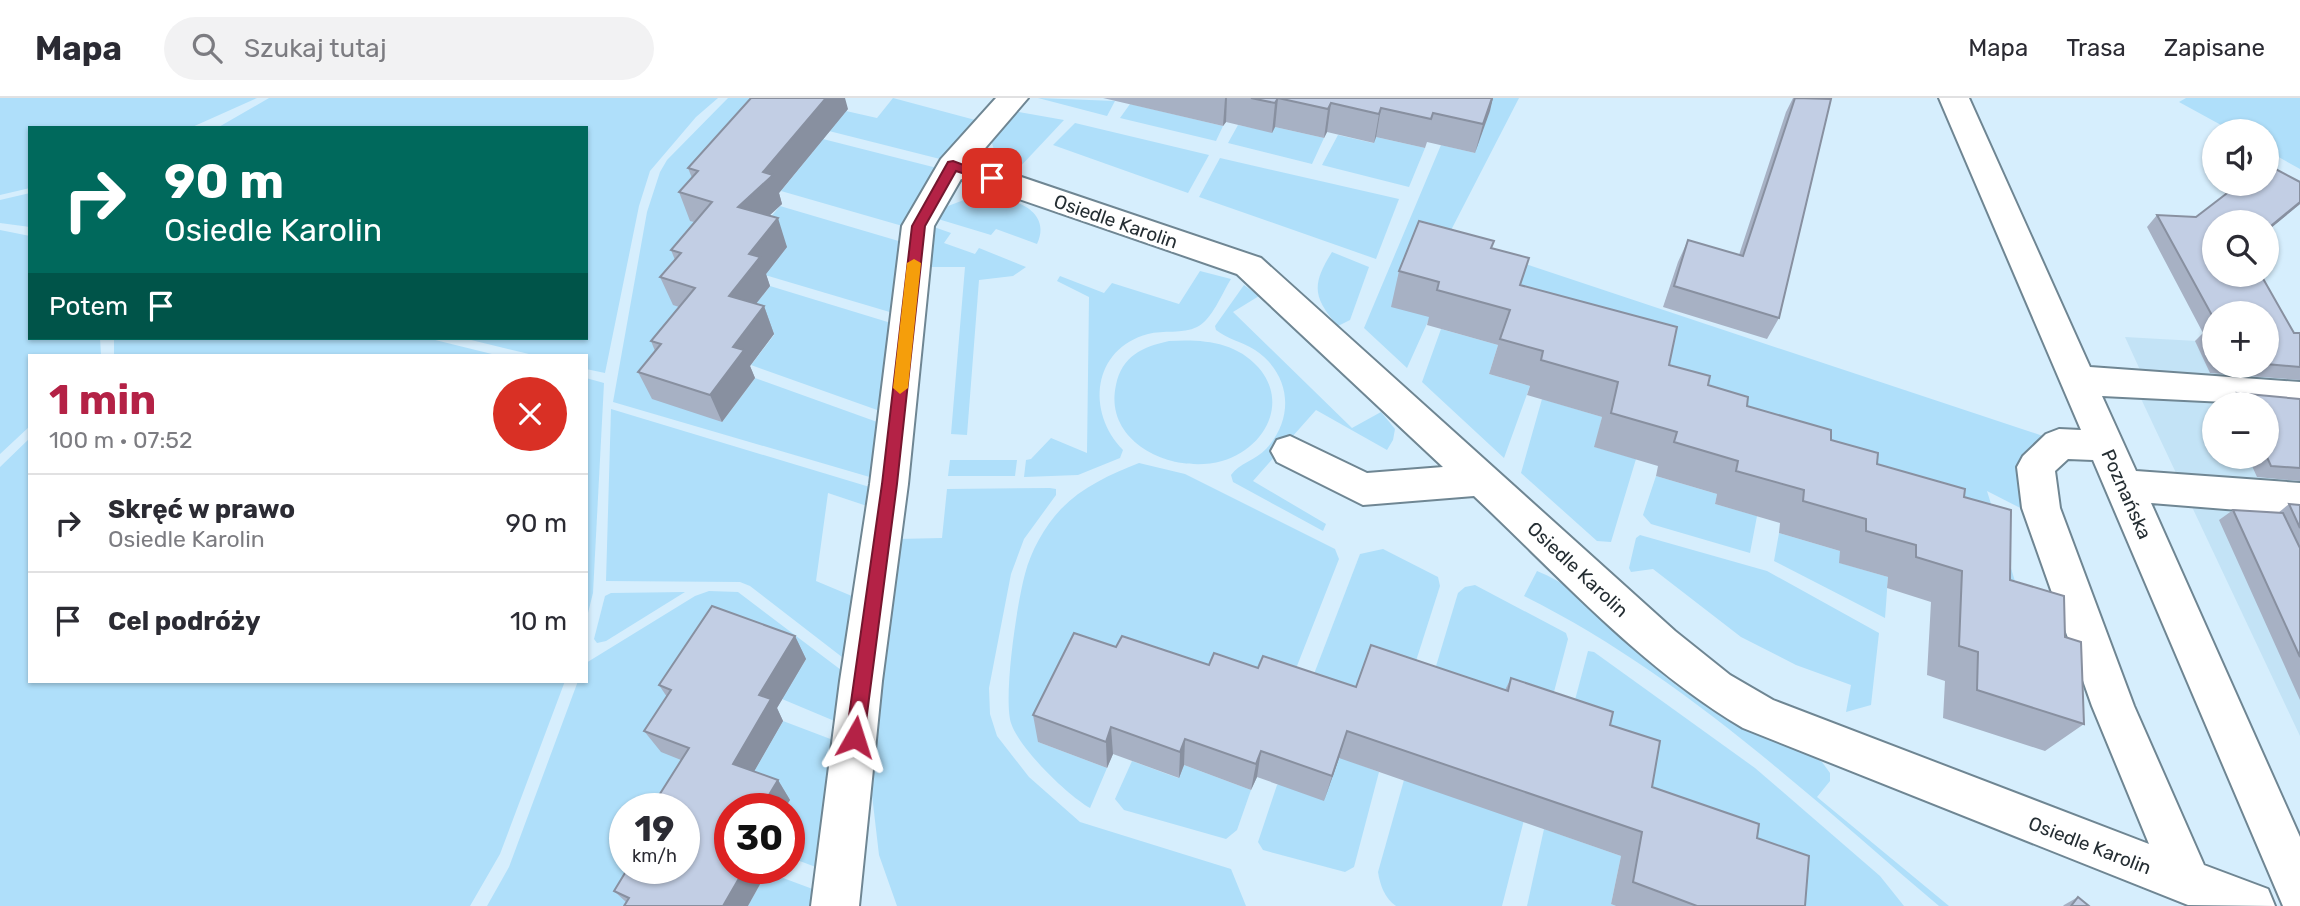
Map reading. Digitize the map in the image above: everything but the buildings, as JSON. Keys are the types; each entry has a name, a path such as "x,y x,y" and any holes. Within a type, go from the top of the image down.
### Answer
{"street":[{"path":"835,906 861,681 890,484 918,226 953,165 1013,98"},
{"name":"Poznańska","path":"1954,98 2300,890"},
{"name":"Osiedle Karolin","path":"953,165 1249,267 1660,644 1715,689 1758,714 1813,738 2251,906"},
{"path":"2077,380 2300,396"},
{"path":"2107,446 2059,444 2036,467 2040,508 2113,706 2188,882"},
{"path":"1290,451 1363,489 1481,480"},
{"path":"2124,486 2300,499"}],"shaded area":[{"path":"0,98 257,98 194,126 28,126 28,188 0,195"},
{"path":"269,98 718,98 696,117 650,171 639,206 605,373 588,369 588,354 529,354 471,340 588,340 588,126 220,126"},
{"path":"728,98 785,98 722,231 706,316 722,422 755,378 880,423 873,478 613,402 647,212 660,172 667,160"},
{"path":"893,98 979,121 944,160 829,131 846,111 877,118"},
{"path":"1038,98 1115,101 1107,116"},
{"path":"1433,98 1519,98 1447,238 2043,436 2016,469 2034,515 1987,491 2023,607 2081,641 2097,687 2029,667 1727,431 1430,317 1407,368 1364,328 1441,145 1475,153"},
{"path":"2186,98 2300,98 2300,169 2279,157 2279,119 2210,119 2179,102"},
{"path":"1130,104 1223,126 1216,141 1120,118"},
{"path":"1013,111 1064,120 1018,169 996,156 991,140"},
{"path":"1075,123 1209,155 1188,193 1053,145"},
{"path":"1238,125 1272,132 1275,127 1324,138 1312,164 1228,143"},
{"path":"1338,135 1373,143 1376,137 1425,148 1409,187 1322,165"},
{"path":"823,139 937,168 924,185 906,227 781,191"},
{"path":"1220,158 1399,199 1376,259 1199,197"},
{"path":"28,193 28,227 0,223 0,200"},
{"path":"977,195 1001,197 1033,212 1039,221 1037,244 996,229 991,235 938,219 948,206"},
{"path":"780,206 902,242 893,313 765,275 754,237"},
{"path":"934,227 951,233 944,243 975,254 979,248 1026,267 1013,276 979,280 967,435 951,434 965,267 928,267"},
{"path":"0,230 28,236 28,340 100,340 101,354 28,354 28,428 0,454"},
{"path":"1332,252 1369,267 1350,320 1338,326 1323,307 1318,290 1321,273"},
{"path":"1200,271 1231,279 1207,319 1191,329 1148,334 1129,342 1115,353 1106,367 1101,383 1100,401 1103,418 1111,435 1123,450 1120,458 1078,475 1024,477 1026,460 1031,459 1051,438 1087,453 1089,297 1057,281 1060,276 1104,293 1112,283 1179,304"},
{"path":"1244,285 1259,296 1233,312 1352,428 1381,412 1395,429 1387,450 1316,410 1253,481 1326,524 1323,531 1233,482 1231,475 1234,471 1262,453 1275,437 1285,410 1282,384 1267,360 1250,347 1216,330 1215,326"},
{"path":"770,286 891,323 880,411 751,365 774,335 740,324"},
{"path":"1441,329 1498,345 1489,374 1530,386 1504,458 1422,382"},
{"path":"2125,337 2202,341 2202,378 2279,378 2279,358 2300,346 2300,736 2127,369 2140,370"},
{"path":"114,340 435,340 492,354 114,354"},
{"path":"1169,341 1205,341 1228,347 1249,358 1267,381 1272,395 1268,423 1250,446 1237,455 1203,464 1164,458 1146,450 1131,438 1120,423 1115,405 1116,385 1123,367 1142,350"},
{"path":"588,379 604,383 593,593 588,613"},
{"path":"1542,399 1602,417 1595,447 1636,459 1611,542 1597,541 1521,473"},
{"path":"611,409 873,488 870,507 828,493 816,581 859,599 851,664 750,586 740,582 606,581"},
{"path":"28,440 28,683 564,683 500,854 470,906 0,906 0,467"},
{"path":"950,460 1017,460 1015,476 948,476"},
{"path":"1139,463 1185,474 1335,549 1339,559 1286,694 1038,742 1107,768 1090,808 1045,770 1023,745 1011,723 1009,693 1015,627 1028,565 1049,524 1069,501 1088,488"},
{"path":"1656,476 1717,494 1715,504 1757,516 1750,553 1651,524 1643,515"},
{"path":"947,489 1056,489 1056,495 1024,539 1011,574 989,688 990,714 997,736 1029,777 1080,822 1231,869 1246,906 897,906 879,855 872,795 897,539 942,538"},
{"path":"1779,533 1840,551 1840,563 1888,577 1885,618 1774,561"},
{"path":"1640,535 1767,571 1879,633 1871,705 1846,712 1851,685 1796,665 1741,637 1653,569 1631,572 1629,568 1636,538"},
{"path":"1383,549 1438,577 1440,586 1407,689 1348,715 1304,700 1360,554"},
{"path":"1537,571 1576,593 1659,671 1693,697 1729,718 1822,762 1830,773 1830,781 1817,797 1949,906 1939,906 1791,779 1689,699 1636,661 1524,596"},
{"path":"1475,585 1566,633 1568,639 1546,722 1427,696 1458,593 1465,587"},
{"path":"709,591 738,592 849,676 844,725 782,699 806,659 704,769 689,793 609,793 609,884 647,884 634,906 487,906 509,867 577,683 588,683 588,662 695,596"},
{"path":"685,592 606,641 597,643 594,639 605,596 611,593"},
{"path":"1588,651 1594,652 1755,768 1880,876 1904,906 1778,906 1567,730"},
{"path":"783,721 841,743 821,869 805,863 805,793 763,793 747,784"},
{"path":"1339,757 1379,772 1354,867 1345,872 1263,850 1258,842 1277,785"},
{"path":"1132,761 1178,778 1184,765 1251,790 1237,830 1226,839 1124,810 1115,799"},
{"path":"1404,780 1527,808 1502,906 1396,906 1389,900 1378,872"},
{"path":"1544,829 1621,856 1611,904 1616,906 1527,906"},
{"path":"760,884 799,884 818,891 815,906 748,906"}],"slow traffic":[{"path":"900,388 914,263"}],"route":[{"path":"855,737 890,484 918,226 953,165 992,178"}]}
